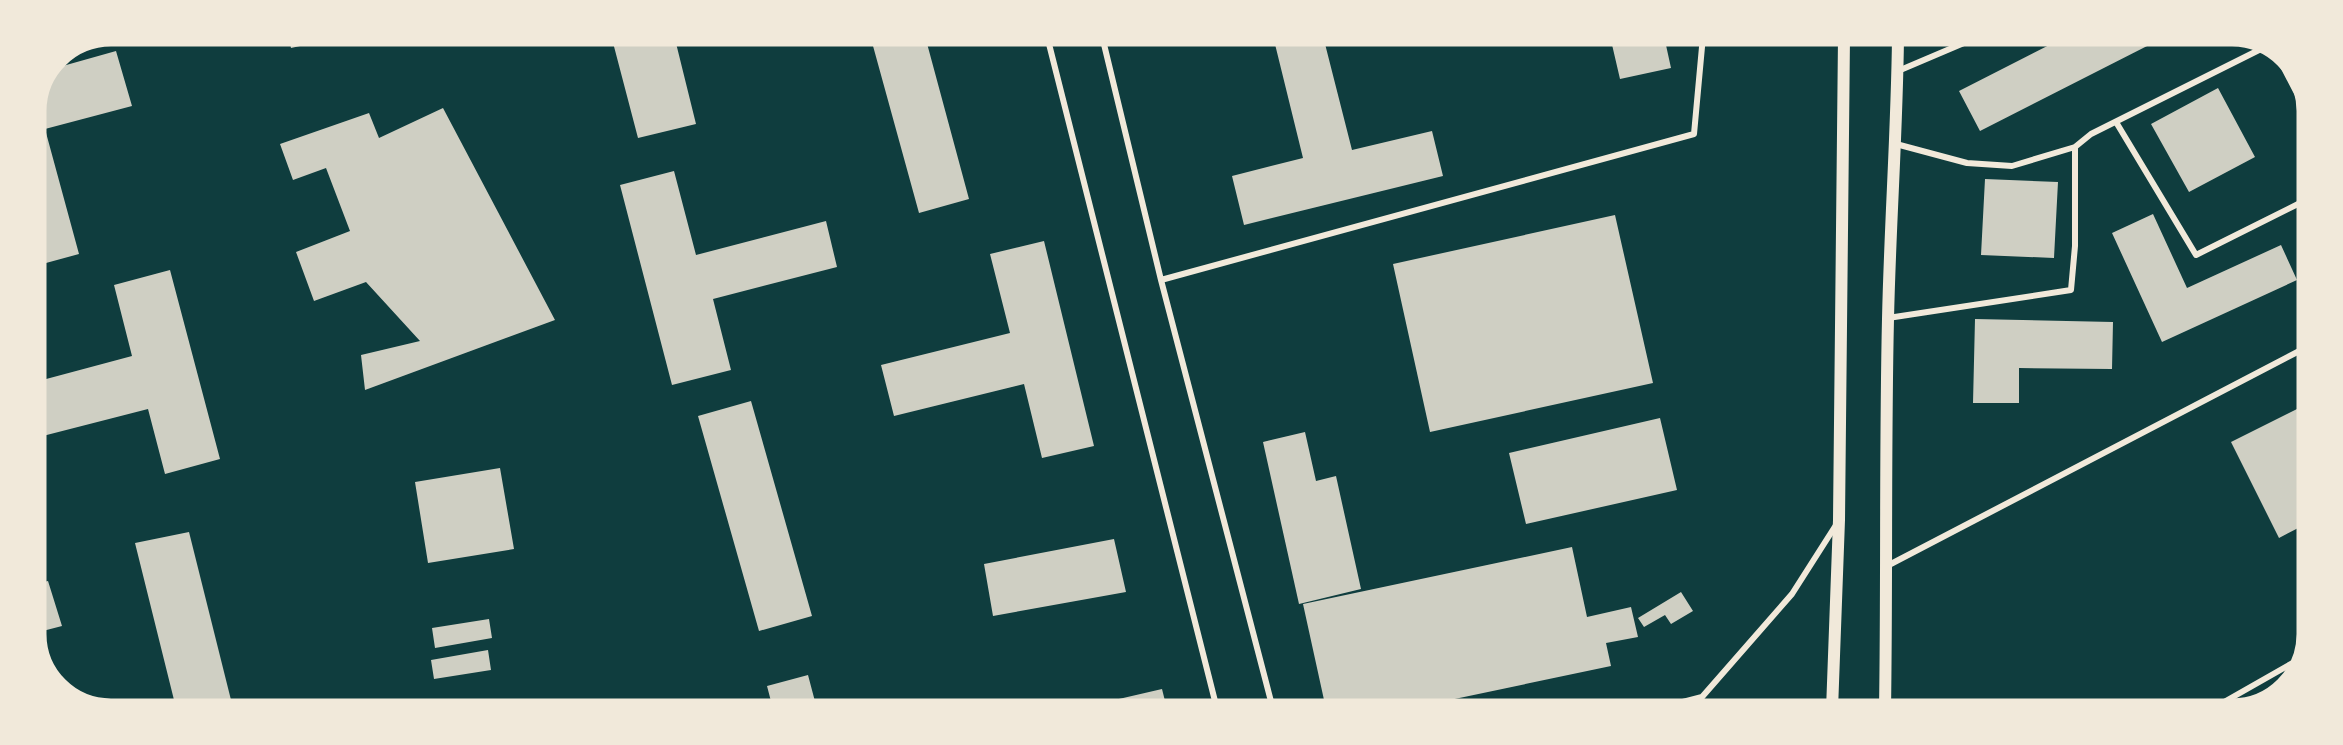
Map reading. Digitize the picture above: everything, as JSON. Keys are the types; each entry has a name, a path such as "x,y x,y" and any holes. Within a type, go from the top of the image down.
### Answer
{"main road":[{"path":"1832,700 1839,520 1844,45"},
{"path":"1885,700 1888,318 1898,45"}],"street":[{"path":"1049,45 1215,700"},
{"path":"1104,45 1161,280 1271,700"},
{"path":"1161,280 1694,134 1702,45"},
{"path":"1898,72 1960,45"},
{"path":"1896,144 1967,163 2013,166 2075,147 2091,134 2259,50"},
{"path":"2116,122 2196,255 2298,204"},
{"path":"1888,318 2071,290 2075,246 2075,147"},
{"path":"1887,566 2298,352"},
{"path":"1694,700 1702,697 1792,594 1839,520"},
{"path":"2228,700 2291,664"}],"building":[{"path":"614,45 676,45 696,124 638,138"},
{"path":"873,45 927,45 969,199 919,213"},
{"path":"1275,45 1325,45 1352,150 1432,131 1443,176 1244,225 1232,176 1303,158"},
{"path":"1612,45 1666,45 1671,68 1620,79"},
{"path":"2049,45 2149,45 1980,131 1959,91"},
{"path":"116,51 132,106 45,129 46,98 50,85 62,66"},
{"path":"2218,88 2255,157 2189,192 2151,124"},
{"path":"443,108 555,320 365,390 361,355 420,341 366,282 314,301 296,252 350,231 326,168 293,180 280,144 369,113 379,138"},
{"path":"45,129 79,254 45,263"},
{"path":"674,171 696,255 826,221 837,267 713,299 731,370 672,385 620,185"},
{"path":"1985,179 2058,182 2054,258 1981,255"},
{"path":"2153,214 2187,288 2281,245 2297,280 2162,342 2112,233"},
{"path":"1615,215 1653,383 1430,432 1393,264"},
{"path":"1044,241 1094,446 1042,458 1024,384 894,416 881,365 1010,333 990,254"},
{"path":"170,270 220,459 165,474 148,409 45,435 45,379 132,356 114,285"},
{"path":"1975,319 2113,322 2112,369 2019,368 2019,403 1973,403"},
{"path":"751,401 812,616 759,631 698,416"},
{"path":"2298,408 2298,528 2279,538 2231,442"},
{"path":"1660,418 1677,490 1526,524 1509,453"},
{"path":"1305,432 1316,481 1336,476 1361,589 1299,604 1263,442"},
{"path":"500,468 514,549 428,563 415,482"},
{"path":"189,532 231,700 174,700 135,543"},
{"path":"1114,539 1126,592 993,616 984,564"},
{"path":"1572,547 1587,617 1631,607 1638,637 1606,643 1611,666 1450,700 1324,700 1303,604"},
{"path":"48,581 62,626 45,630 45,582"},
{"path":"1681,592 1693,611 1671,624 1665,615 1644,627 1638,618"},
{"path":"489,619 492,638 435,648 432,628"},
{"path":"488,650 491,670 434,679 431,660"},
{"path":"808,675 815,700 771,700 767,686"},
{"path":"1162,689 1165,700 1115,700"}]}
